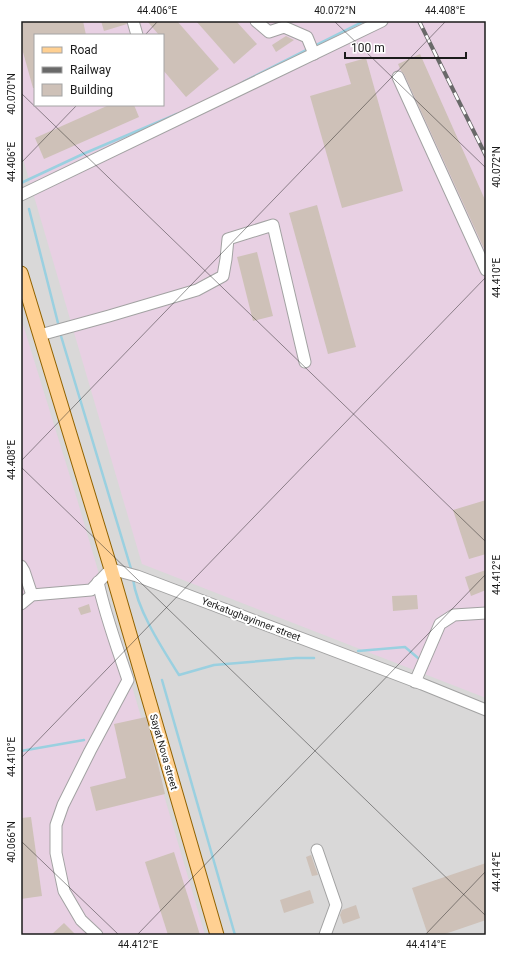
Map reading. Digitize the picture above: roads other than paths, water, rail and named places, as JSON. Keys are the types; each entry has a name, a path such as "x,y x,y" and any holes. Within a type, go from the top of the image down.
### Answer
{"main road":[{"name":"Sayat Nova street","path":"21,273 111,569 217,935"}],"street":[{"path":"133,21 138,34"},
{"path":"256,21 269,32 284,27 307,37 312,48"},
{"path":"21,195 312,48 382,21"},
{"path":"398,77 486,270"},
{"path":"40,335 197,290 223,276 228,239 273,225 305,362"},
{"path":"21,566 32,595"},
{"path":"21,604 32,595 91,590 111,569"},
{"name":"Yerkatughayinner street","path":"111,569 137,576 486,710"},
{"path":"97,935 81,920 64,891 56,853 56,825 63,805 128,680 111,629 98,582"},
{"path":"415,682 440,624 454,615 486,613"},
{"path":"317,850 336,905 325,935"}],"waterway":[{"path":"314,46 364,21"},
{"path":"243,82 308,49"},
{"path":"21,183 83,154 177,114"},
{"path":"29,209 58,323"},
{"path":"61,336 132,572"},
{"path":"133,579 135,591 145,616 158,641 179,675 214,665 296,658 314,658"},
{"path":"358,651 405,647 418,658"},
{"path":"162,680 235,935"},
{"path":"21,751 84,740"}],"railway":[{"path":"419,21 486,156"}]}
